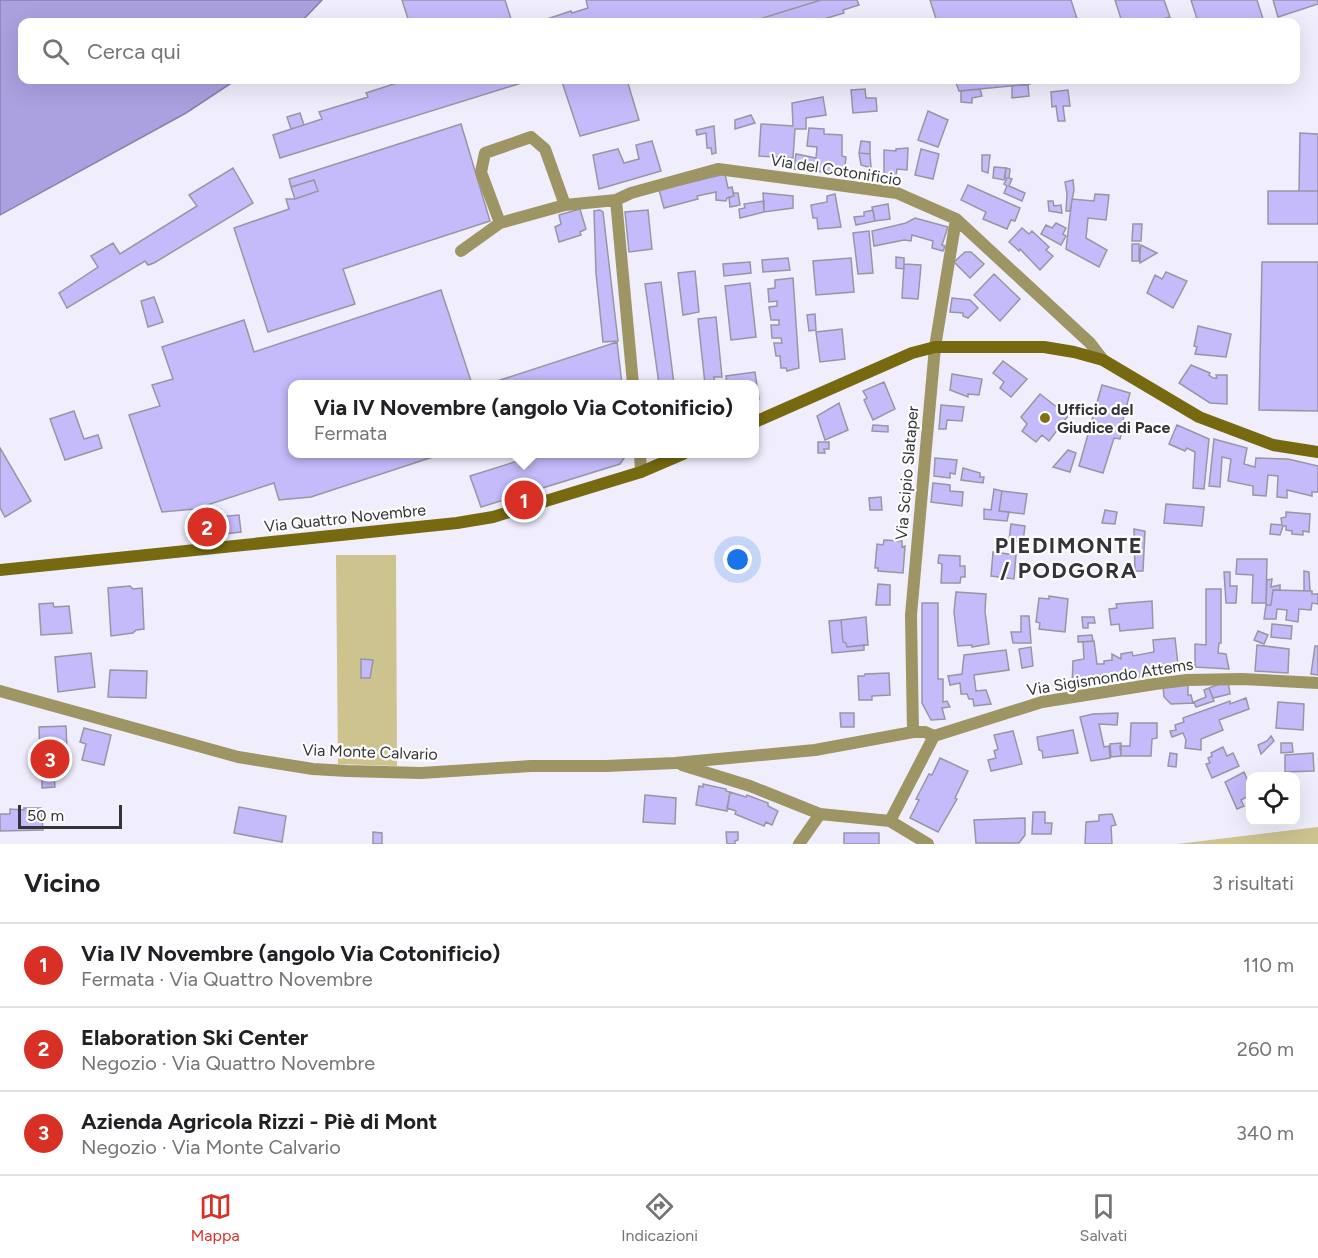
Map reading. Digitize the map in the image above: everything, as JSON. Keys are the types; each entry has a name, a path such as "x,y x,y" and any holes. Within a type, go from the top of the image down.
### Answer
{"main road":[{"path":"759,420 912,353 935,348 1044,347 1103,360 1199,417 1273,444 1318,452"},
{"name":"Via Quattro Novembre","path":"0,570 457,523 493,517 641,472 672,458"}],"street":[{"path":"500,223 481,172 485,153 531,137 545,149 565,205"},
{"name":"Via del Cotonificio","path":"461,251 500,223 565,205 616,200 631,193 718,170 897,193 956,219 1090,343 1103,360"},
{"path":"616,200 633,380"},
{"name":"Via Scipio Slataper","path":"913,732 911,615 935,348 956,219"},
{"path":"640,458 641,472"},
{"name":"Via Sigismondo Attems","path":"913,732 925,732 934,736 1042,702 1187,680 1242,679 1318,683"},
{"name":"Via Monte Calvario","path":"0,691 203,748 313,770 421,773 531,766 675,763 814,750 913,732"},
{"path":"890,820 934,736"},
{"name":"Via Monte Calvario","path":"675,763 750,786 820,814 890,820 928,844"},
{"path":"799,844 820,814"}],"shaded area":[{"path":"0,0 322,0 305,18 18,18 18,84 230,84 186,113 0,215"},
{"path":"336,555 396,555 397,766 338,764"},
{"path":"1318,827 1318,844 1177,844"}],"building":[{"path":"402,0 505,0 511,18 408,18"},
{"path":"586,0 821,0 763,18 550,18 588,8"},
{"path":"821,0 857,0 859,5 827,18 763,18"},
{"path":"930,0 1071,0 1077,18 936,18"},
{"path":"1115,0 1164,0 1170,17 1167,18 1121,18"},
{"path":"1191,0 1257,0 1263,18 1197,18"},
{"path":"1273,0 1318,0 1318,4 1278,17"},
{"path":"394,84 518,84 280,158 273,135 322,119 319,112 368,97 366,93"},
{"path":"563,84 628,84 639,120 580,136"},
{"path":"956,84 1030,84 959,91"},
{"path":"1028,84 1029,96 1012,98 1012,86"},
{"path":"865,89 866,98 876,98 877,111 853,113 851,90"},
{"path":"980,89 982,96 972,98 972,103 961,102 961,91"},
{"path":"1068,90 1070,106 1063,106 1065,121 1058,121 1056,106 1052,107 1051,92"},
{"path":"823,97 826,115 806,118 806,129 795,129 793,158 759,156 761,124 793,126 792,103"},
{"path":"928,111 948,120 938,147 918,140"},
{"path":"300,113 304,125 291,129 287,117"},
{"path":"751,115 755,123 735,129 735,120"},
{"path":"461,124 490,221 343,269 355,304 268,332 234,228 289,209 286,199 295,199 318,191 314,180 291,187 289,179"},
{"path":"714,126 716,153 712,154 711,148 707,148 706,133 697,135 696,130"},
{"path":"809,128 824,129 824,134 842,135 842,156 846,157 844,174 794,169 796,154 816,158 817,147 807,146"},
{"path":"1300,133 1318,134 1318,191 1299,191"},
{"path":"652,141 661,171 599,189 593,155 618,149 624,163 639,159 636,145"},
{"path":"861,141 870,142 870,154 859,153"},
{"path":"908,148 907,170 897,169 896,176 884,175 884,150 896,151 896,149"},
{"path":"921,149 939,154 933,179 915,175"},
{"path":"859,153 870,154 871,168 861,165"},
{"path":"982,155 990,155 988,173 982,171"},
{"path":"994,167 1006,168 1004,180 993,178"},
{"path":"233,168 253,203 154,263 148,265 145,261 67,308 59,293 98,267 91,256 113,243 120,254 197,206 189,195"},
{"path":"1006,168 1010,169 1009,178 1012,179 1009,186 1025,193 1022,201 1004,193 1007,186 1004,184 1007,178 1005,178"},
{"path":"725,174 728,188 732,187 734,196 727,198 726,201 716,200 716,192 664,208 659,190"},
{"path":"314,180 318,191 295,199 291,187"},
{"path":"1073,180 1074,190 1070,211 1066,211 1065,182"},
{"path":"968,185 1020,208 1015,221 1011,220 1007,229 983,219 986,212 961,200"},
{"path":"1268,191 1318,191 1318,224 1268,224"},
{"path":"733,193 738,193 740,205 730,207 729,197 734,196"},
{"path":"763,193 793,196 793,208 764,212"},
{"path":"835,194 841,227 818,229 817,218 813,218 811,205 827,202 827,196"},
{"path":"1095,194 1109,195 1106,220 1088,218 1086,238 1107,250 1099,267 1066,249 1072,199 1094,201"},
{"path":"764,201 764,212 740,218 739,209 745,208 744,204"},
{"path":"1048,201 1053,201 1054,206 1061,205 1062,213 1049,211"},
{"path":"888,204 890,219 875,221 872,207"},
{"path":"580,209 586,229 580,232 581,235 559,242 555,227 561,224 559,215"},
{"path":"648,210 652,249 629,252 625,212"},
{"path":"873,210 875,221 856,225 854,217 864,216 864,212"},
{"path":"594,211 603,212 618,341 603,342 596,273"},
{"path":"915,218 948,227 942,245 945,246 943,251 932,248 933,241 912,235 911,241 904,240 874,246 872,231 906,223"},
{"path":"1056,223 1066,228 1063,234 1066,236 1061,245 1041,234 1046,225 1052,228"},
{"path":"1133,224 1142,224 1141,241 1132,241"},
{"path":"1022,228 1029,234 1032,231 1049,247 1046,250 1053,256 1040,270 1020,249 1019,251 1009,242"},
{"path":"869,231 873,273 858,274 853,233"},
{"path":"1132,244 1139,244 1139,261 1132,261"},
{"path":"1141,245 1157,253 1140,263 1140,254"},
{"path":"965,252 971,252 984,264 970,278 954,262"},
{"path":"896,257 904,258 904,269 896,268"},
{"path":"788,258 790,270 763,272 762,260"},
{"path":"851,258 854,292 816,295 813,261"},
{"path":"750,262 751,273 724,276 723,264"},
{"path":"1262,262 1318,262 1318,411 1259,410"},
{"path":"904,264 921,265 918,299 902,298"},
{"path":"695,271 699,312 683,315 678,273"},
{"path":"1166,272 1187,281 1173,308 1147,293 1155,275 1162,279"},
{"path":"994,274 1020,299 1000,321 974,295"},
{"path":"793,278 799,368 787,371 786,368 781,368 780,356 776,356 774,343 782,343 781,338 772,338 771,325 779,325 779,320 771,320 769,307 777,306 777,301 769,302 768,289 775,288 775,280"},
{"path":"661,282 673,380 658,380 645,284"},
{"path":"750,283 756,337 731,340 725,286"},
{"path":"441,290 471,380 288,380 288,458 430,458 311,497 279,500 274,483 195,509 162,512 129,415 160,406 152,385 173,379 162,347 244,320 254,352"},
{"path":"154,297 163,322 148,327 141,301"},
{"path":"952,298 970,300 978,308 968,318 963,316 963,313 950,312"},
{"path":"815,314 816,330 809,331 807,315"},
{"path":"716,317 722,377 714,377 714,380 705,380 698,319"},
{"path":"1198,326 1231,334 1226,357 1195,354 1197,347 1194,346"},
{"path":"842,329 845,359 820,362 816,332"},
{"path":"617,342 622,380 500,380"},
{"path":"1003,361 1027,379 1011,397 1000,388 1004,382 993,373"},
{"path":"1191,365 1210,373 1209,375 1213,378 1217,378 1216,375 1227,375 1227,404 1210,403 1179,383"},
{"path":"755,372 756,380 726,380 726,376"},
{"path":"952,374 982,379 979,395 968,394 968,397 950,390"},
{"path":"884,382 895,409 873,420 864,400 867,398 863,391"},
{"path":"1102,385 1130,393 1120,439 1114,438 1103,473 1079,466"},
{"name":"Ufficio del Giudice di Pace","path":"1040,394 1068,416 1049,441 1042,435 1036,442 1022,431 1027,424 1021,417"},
{"path":"839,403 848,430 825,440 817,416"},
{"path":"941,405 964,407 962,421 947,420 946,429 939,429"},
{"path":"74,411 84,439 98,435 102,448 65,460 50,419"},
{"path":"873,425 888,426 888,432 872,431"},
{"path":"1177,425 1209,439 1204,489 1193,488 1195,452 1187,448 1185,451 1169,444"},
{"path":"1214,439 1247,448 1244,464 1255,467 1256,458 1288,459 1318,466 1318,492 1312,492 1312,496 1287,490 1287,498 1277,497 1278,476 1268,475 1266,496 1253,495 1253,486 1228,481 1231,459 1222,457 1220,487 1209,486"},
{"path":"818,442 829,442 829,449 824,449 825,453 818,453"},
{"path":"0,448 31,501 5,517 0,508"},
{"path":"1068,450 1076,453 1070,472 1053,467"},
{"path":"527,458 624,458 620,464 481,507 470,476"},
{"path":"935,458 957,460 955,474 950,473 950,478 934,476"},
{"path":"963,468 980,473 980,477 984,477 983,483 961,480"},
{"path":"933,483 950,485 950,491 963,492 962,506 931,502"},
{"path":"994,489 1002,491 999,511 1009,512 1007,521 984,519 984,509 991,510"},
{"path":"1002,491 1027,494 1024,514 999,511"},
{"path":"881,497 882,510 870,510 869,498"},
{"path":"1166,504 1204,507 1202,526 1164,523"},
{"path":"1105,510 1117,512 1115,524 1102,523"},
{"path":"1286,512 1310,514 1309,532 1303,531 1303,535 1292,534 1292,531 1286,530 1286,526 1283,526 1280,535 1270,534 1271,524 1282,525 1281,518 1286,517"},
{"path":"239,515 241,532 199,537 197,519"},
{"path":"1011,524 1025,526 1023,542 1009,540"},
{"path":"1134,529 1145,531 1143,571 1135,571"},
{"path":"884,540 902,541 902,547 905,546 903,573 878,571 878,568 875,568 877,544 883,545"},
{"path":"993,552 1016,555 1014,579 991,576"},
{"path":"939,555 960,556 960,566 965,566 965,577 961,577 960,583 941,583 942,564 938,563"},
{"path":"1237,559 1267,559 1266,603 1252,603 1253,575 1236,574"},
{"path":"1304,571 1309,572 1310,591 1304,591"},
{"path":"1224,572 1230,572 1230,586 1237,586 1236,603 1226,603"},
{"path":"1272,579 1271,587 1280,585 1280,590 1273,590 1271,605 1266,605 1267,580"},
{"path":"878,584 890,585 890,605 876,605"},
{"path":"130,586 133,589 142,588 144,629 111,636 108,588"},
{"path":"1206,589 1221,589 1221,643 1219,643 1218,653 1226,654 1229,669 1195,667 1195,644 1206,645"},
{"path":"1273,590 1312,591 1312,594 1318,594 1318,604 1312,603 1311,610 1299,609 1298,622 1286,620 1287,610 1277,609 1276,619 1264,619 1266,605 1271,605"},
{"path":"956,592 986,594 985,611 989,644 972,647 972,645 958,646 954,612"},
{"path":"1049,596 1068,599 1065,632 1039,629 1040,623 1036,622 1039,598 1049,599"},
{"path":"1152,601 1153,628 1120,631 1119,624 1111,625 1109,609 1117,608 1116,604"},
{"path":"53,603 54,607 69,606 72,633 41,635 39,604"},
{"path":"922,603 938,603 938,679 943,679 943,702 947,701 950,707 942,708 945,719 931,720 922,703"},
{"path":"1021,616 1029,616 1031,643 1013,643 1011,632 1021,632"},
{"path":"866,617 868,645 847,647 843,642 841,620"},
{"path":"1082,617 1094,617 1095,623 1088,623 1088,628 1083,628"},
{"path":"841,620 843,642 847,647 864,645 864,650 832,653 829,621"},
{"path":"1272,624 1292,626 1291,639 1271,637"},
{"path":"1258,631 1268,635 1264,644 1254,640"},
{"path":"1092,635 1093,641 1078,642 1078,636"},
{"path":"1175,638 1178,665 1155,667 1157,674 1072,687 1073,661 1084,659 1083,642 1094,641 1097,664 1104,664 1104,661 1112,660 1112,654 1121,659 1121,654 1132,652 1133,656 1154,652 1153,640"},
{"path":"1257,645 1289,649 1288,673 1255,671"},
{"path":"1315,646 1318,646 1318,675 1311,674"},
{"path":"1031,647 1033,666 1022,668 1019,649"},
{"path":"1006,650 1009,670 974,675 976,691 986,690 991,704 974,706 973,699 969,699 967,694 961,694 960,683 950,685 948,676 962,674 964,655"},
{"path":"91,653 95,687 58,692 55,657"},
{"path":"361,659 373,660 370,678 361,678"},
{"path":"110,670 147,671 146,698 108,697"},
{"path":"889,673 890,695 872,696 872,700 859,700 858,676"},
{"path":"1228,681 1230,694 1213,698 1209,688"},
{"path":"1188,683 1188,695 1191,695 1193,703 1171,704 1164,697 1163,686"},
{"path":"1209,688 1214,701 1196,707 1194,702 1206,697 1204,690"},
{"path":"1246,698 1249,709 1219,720 1223,730 1201,739 1201,750 1185,748 1186,740 1183,733 1172,737 1170,731 1176,730 1175,725 1184,722 1183,718 1230,701 1230,704"},
{"path":"1278,702 1304,704 1303,730 1276,728"},
{"path":"840,713 854,713 854,727 841,727"},
{"path":"1118,713 1117,725 1099,724 1104,747 1109,746 1110,758 1091,761 1080,717"},
{"path":"1131,723 1157,723 1157,738 1152,739 1151,756 1121,756 1120,746 1130,746"},
{"path":"66,726 67,749 57,750 57,776 41,777 39,727"},
{"path":"84,728 111,735 104,765 82,760 86,744 80,742"},
{"path":"1073,730 1078,753 1043,758 1037,737"},
{"path":"1013,731 1022,764 991,771 988,760 996,758 994,751 998,749 994,735"},
{"path":"1271,736 1274,741 1261,754 1258,745 1267,741"},
{"path":"1121,743 1121,756 1111,757 1110,744"},
{"path":"1281,743 1292,743 1293,752 1281,753"},
{"path":"1223,747 1227,756 1233,753 1239,766 1212,778 1206,764 1210,763 1208,758 1212,756 1211,753"},
{"path":"1170,753 1177,754 1176,767 1168,766"},
{"path":"1313,753 1314,771 1285,772 1285,755"},
{"path":"940,758 968,771 955,798 957,799 938,832 910,818 919,800 916,799"},
{"path":"1244,772 1246,797 1241,800 1244,806 1237,809 1225,782"},
{"path":"54,776 55,787 42,788 42,777"},
{"path":"703,784 730,792 727,811 696,805 699,786 703,787"},
{"path":"730,792 746,797 747,795 768,803 768,806 778,811 772,825 766,822 764,826 735,814 736,811 727,808"},
{"path":"645,795 676,798 675,824 643,822"},
{"path":"239,807 286,816 282,842 234,833"},
{"path":"24,808 41,808 43,830 0,831 0,814 10,814 10,809 24,810"},
{"path":"1033,812 1045,812 1045,823 1052,823 1051,834 1032,834"},
{"path":"1112,814 1116,825 1111,826 1112,844 1085,844 1086,822 1099,821 1099,815"},
{"path":"1025,818 1025,835 1019,843 976,843 974,820"},
{"path":"373,832 382,833 382,844 373,844"},
{"path":"726,832 738,832 738,840 735,844 727,844"},
{"path":"844,833 879,833 879,844 844,844"}],"place":[{"name":"Ufficio del Giudice di Pace","path":"1045,418"},
{"name":"Via IV Novembre (angolo Via Cotonificio)","path":"524,500"},
{"name":"Elaboration Ski Center","path":"207,527"},
{"name":"Azienda Agricola Rizzi - Piè di Mont","path":"50,759"}],"district":[{"name":"PIEDIMONTE / PODGORA","path":"1069,558"}]}
